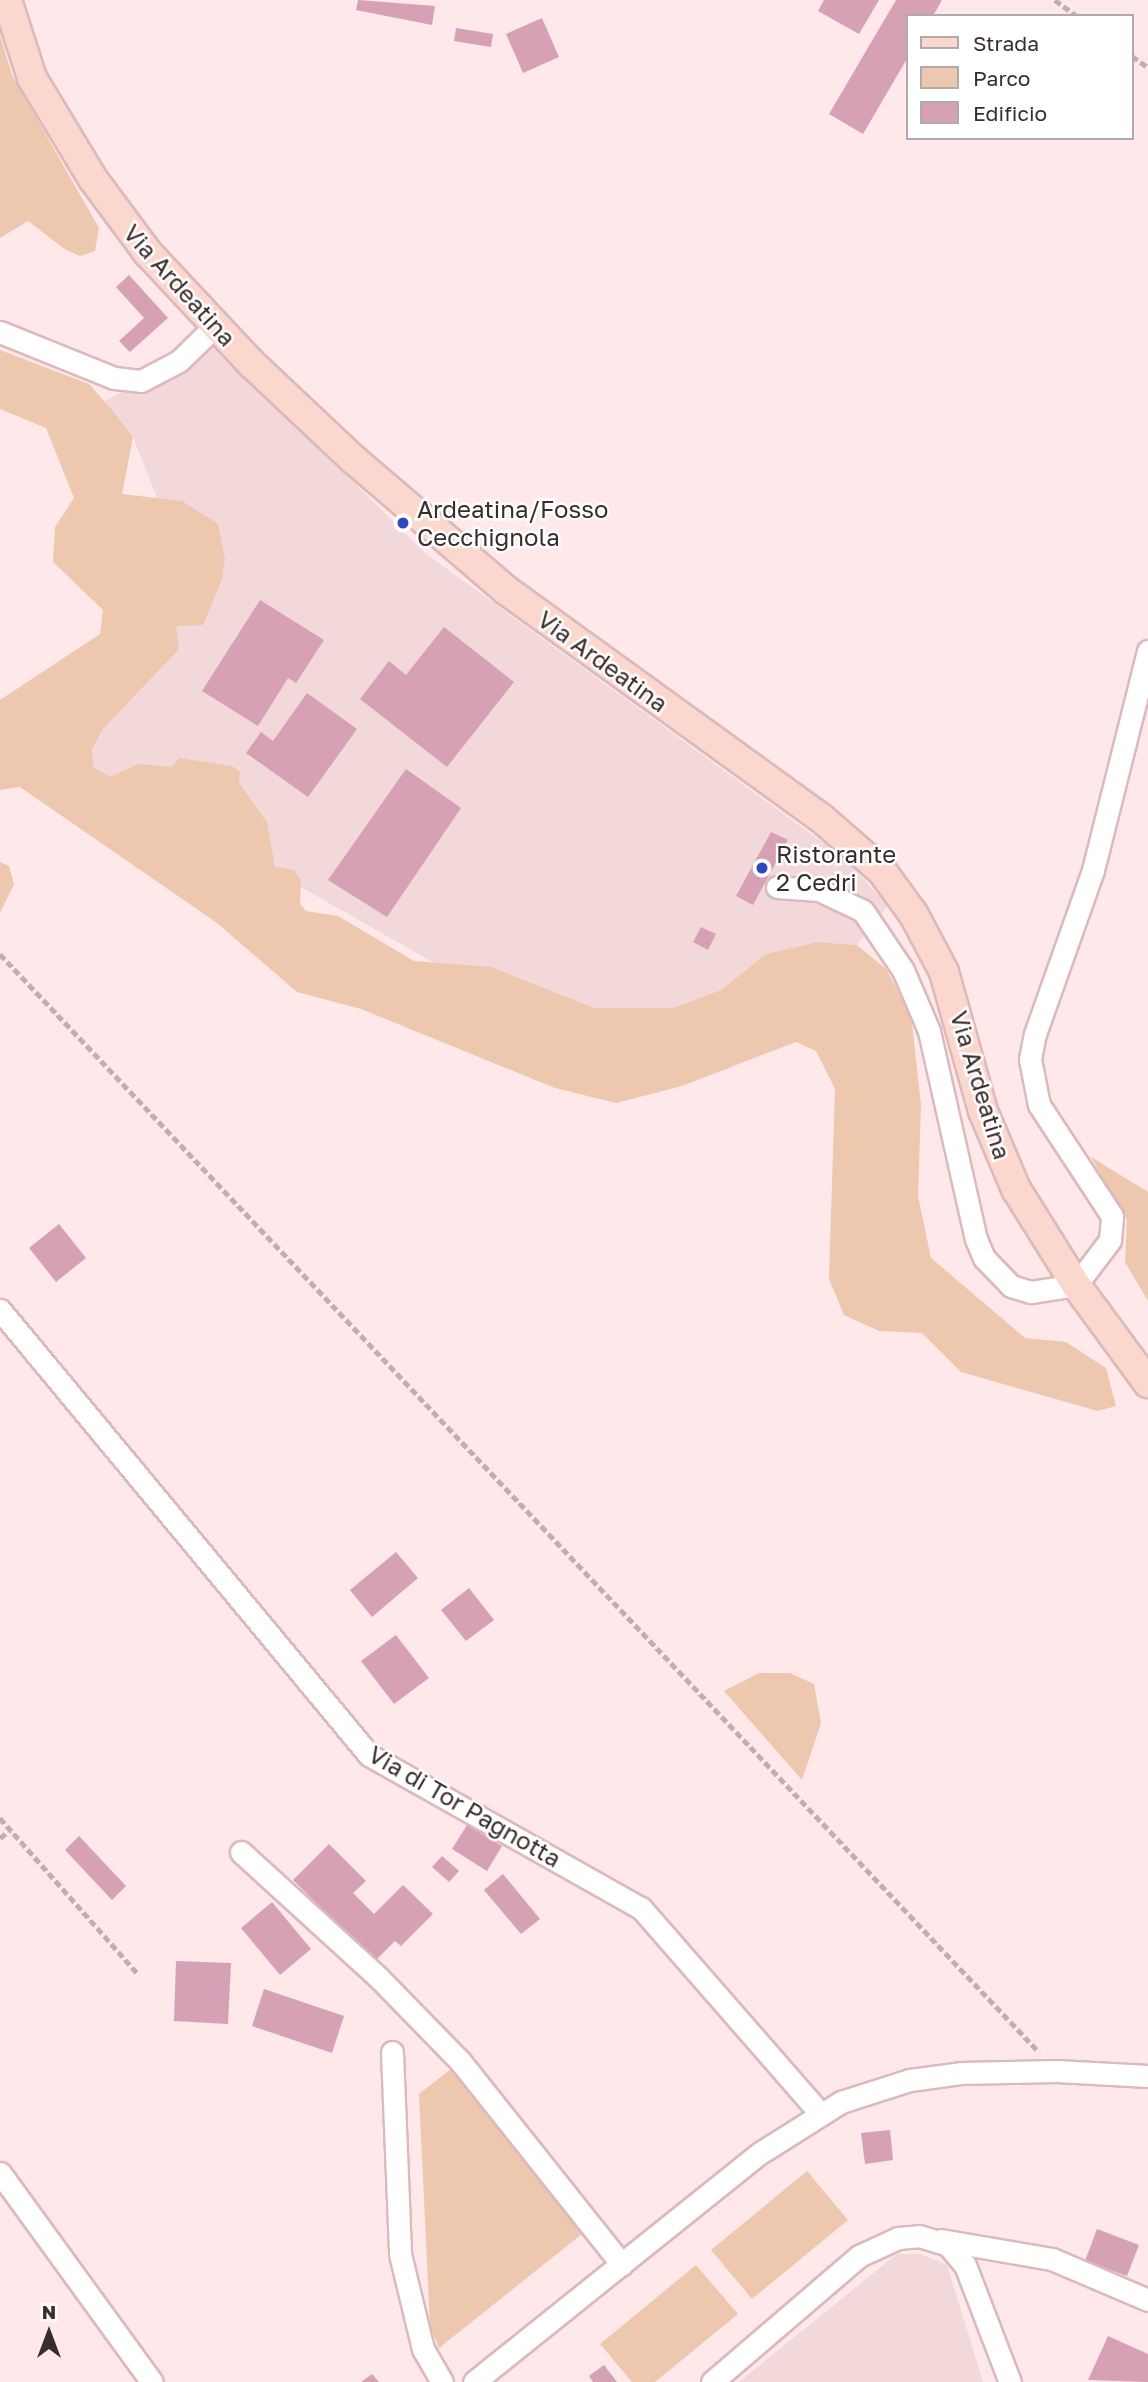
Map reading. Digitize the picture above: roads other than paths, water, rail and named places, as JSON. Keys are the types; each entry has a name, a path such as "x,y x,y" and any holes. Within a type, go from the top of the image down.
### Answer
{"main road":[{"name":"Via Ardeatina","path":"7,0 32,78 80,161 148,253 215,326 330,439 482,571 810,809 882,871 914,915 944,972 983,1111 1007,1169 1076,1284 1129,1362 1148,1383"},
{"name":"Via Ardeatina","path":"1129,1362 1148,1406"}],"street":[{"path":"0,332 114,377 142,381 179,361 215,326"},
{"path":"777,887 819,890 863,911 903,970 929,1031 976,1239 984,1258 997,1275 1021,1289 1043,1291 1076,1284 1110,1240 1112,1216 1039,1105 1030,1059 1035,1034 1093,870 1148,651"},
{"name":"Via di Tor Pagnotta","path":"0,1310 369,1755 641,1908 820,2113"},
{"path":"240,1852 378,1977 460,2061 622,2265"},
{"path":"392,2053 400,2254 423,2349 442,2382"},
{"path":"474,2382 761,2153 820,2113 909,2080 988,2071 1057,2071 1148,2076"},
{"path":"0,2172 152,2382"},
{"path":"712,2382 859,2256 898,2238 935,2239 1052,2259 1148,2300"},
{"path":"935,2239 948,2245 965,2265 1010,2382"}],"place":[{"name":"Ardeatina/Fosso Cecchignola","path":"403,523"},
{"name":"Ristorante 2 Cedri","path":"762,868"}]}
